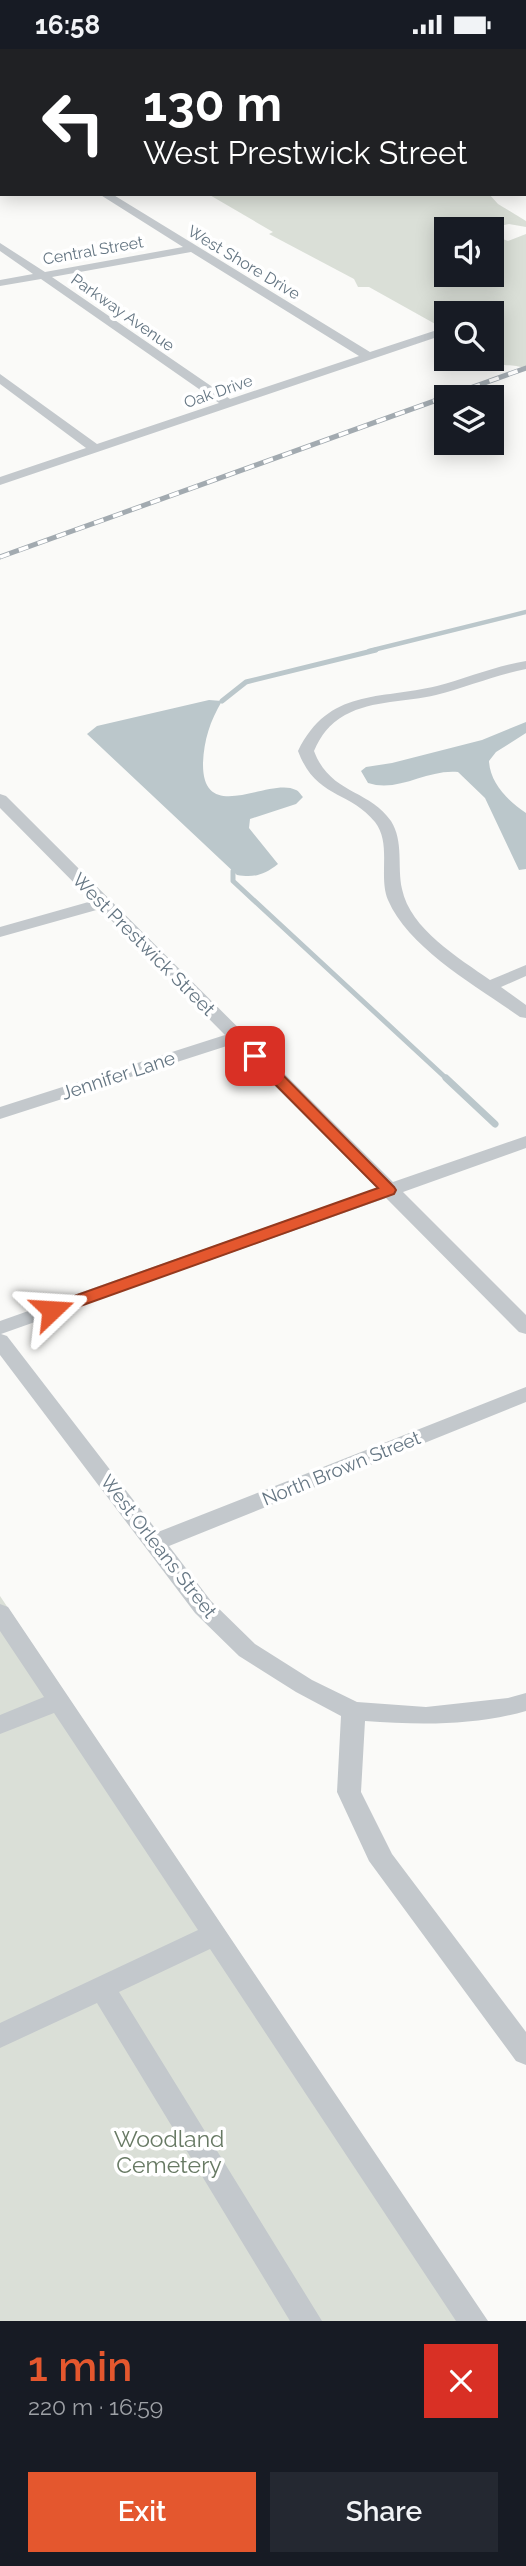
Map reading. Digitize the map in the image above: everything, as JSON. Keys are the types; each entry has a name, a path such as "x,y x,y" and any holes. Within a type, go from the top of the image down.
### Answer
{"street":[{"name":"West Shore Drive","path":"107,196 368,356"},
{"name":"Parkway Avenue","path":"0,246 229,404"},
{"name":"Central Street","path":"0,283 191,249"},
{"name":"Oak Drive","path":"0,481 434,334"},
{"path":"0,379 95,449"},
{"path":"526,665 501,669 432,692 365,703 341,711 323,722 311,734 306,751 316,773 336,790 366,806 384,824 393,844 392,876 396,900 412,924 526,1013"},
{"name":"West Prestwick Street","path":"0,799 526,1327"},
{"path":"0,932 102,903"},
{"path":"490,986 526,969"},
{"name":"Jennifer Lane","path":"0,1113 236,1037"},
{"path":"0,1328 526,1142"},
{"name":"West Orleans Street","path":"0,1341 203,1607 247,1650 304,1686 353,1711"},
{"name":"North Brown Street","path":"156,1542 526,1394"},
{"path":"0,1613 473,2321"},
{"path":"0,1725 59,1701"},
{"path":"526,1702 508,1707 426,1716 353,1711 349,1792 382,1861 526,2053"},
{"path":"0,2036 215,1934"},
{"path":"102,1989 307,2321"}],"green space":[{"path":"211,196 491,196 498,204 526,221 526,227 504,225 504,217 434,217 434,287 504,287 504,240 508,241 526,234 526,369 504,365 504,301 434,301 434,323 369,287 358,287 354,279 269,234 273,232"},
{"name":"Woodland Cemetery","path":"0,1596 487,2321 0,2321"}],"shaded area":[{"path":"209,700 222,701 208,731 203,763 206,782 213,792 225,796 284,787 297,791 303,797 296,804 250,819 249,828 278,864 259,875 237,875 87,734 97,726"},
{"path":"526,722 526,733 496,752 489,761 496,784 526,813 526,869 519,870 485,798 458,772 379,785 368,783 361,771 366,767 482,740"}],"waterway":[{"path":"369,651 526,612"},
{"path":"222,701 246,682 376,650"},
{"path":"233,871 233,881 448,1080"},
{"path":"446,1078 495,1124"}],"railway":[{"path":"0,557 526,368"}],"route":[{"path":"52,1310 388,1190 255,1056"}]}
